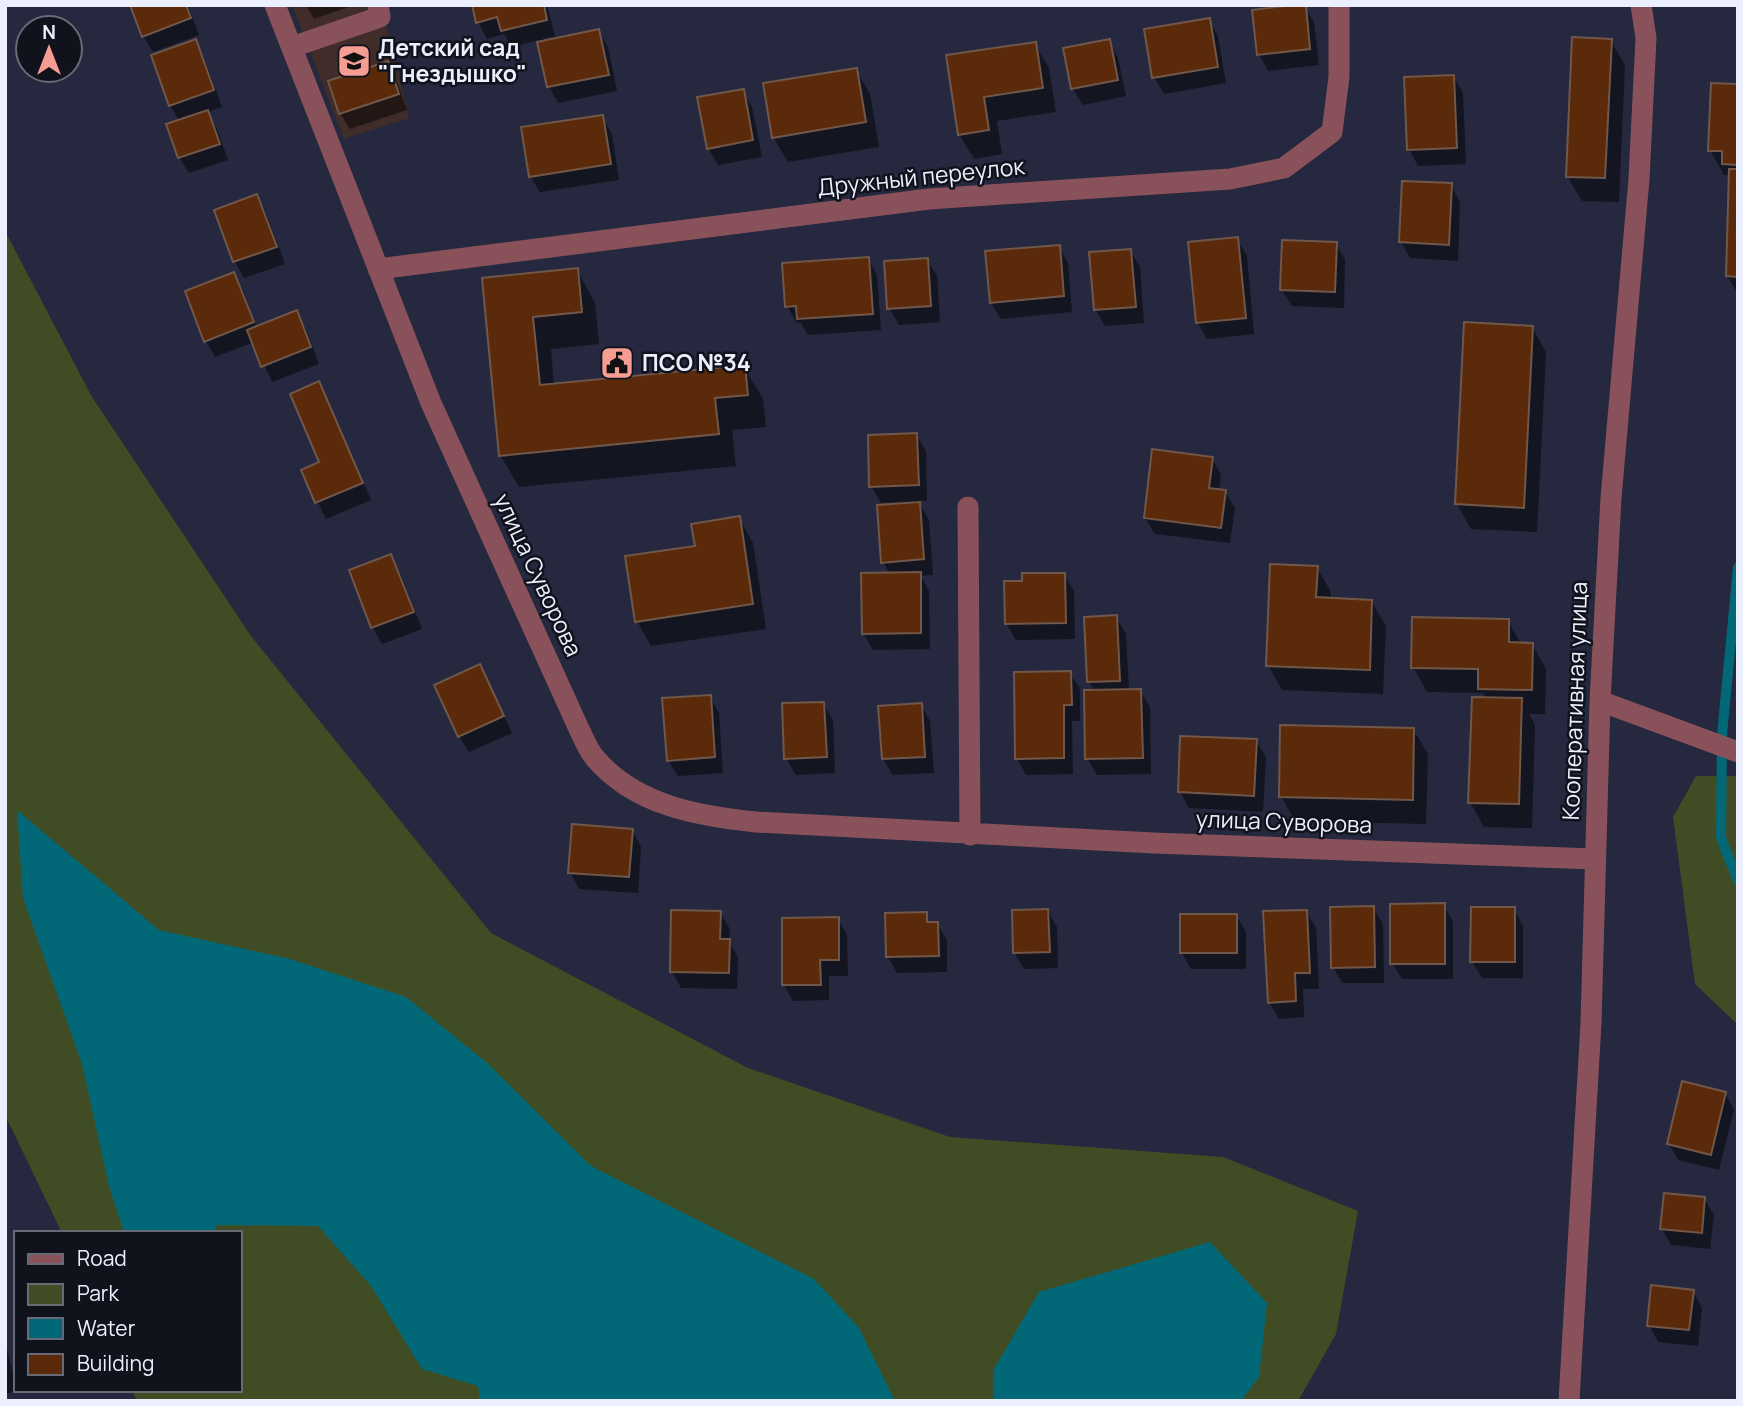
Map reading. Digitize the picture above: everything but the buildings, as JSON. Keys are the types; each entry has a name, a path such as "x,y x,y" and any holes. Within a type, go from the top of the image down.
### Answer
{"street":[{"name":"улица Суворова","path":"275,5 431,403 579,729 593,755 613,776 641,795 678,810 716,818 970,835 1595,859"},
{"path":"292,47 380,17 378,5"},
{"name":"Дружный переулок","path":"378,269 929,199 1230,179 1284,167 1332,132 1339,77 1339,5"},
{"name":"Кооперативная улица","path":"1569,1401 1591,1023 1600,701 1611,498 1639,179 1646,38 1641,5"},
{"path":"968,507 970,835"},
{"path":"1600,701 1738,752"}],"shaded area":[{"name":"Детский сад \"Гнездышко\"","path":"292,5 381,5 409,118 344,139"}],"green space":[{"path":"5,231 92,397 251,636 491,933 748,1068 950,1137 1223,1157 1358,1211 1336,1334 1298,1401 137,1401 133,1392 242,1392 242,1231 61,1231 5,1115"},
{"path":"1696,776 1738,776 1738,1025 1695,984 1673,817"}],"water":[{"path":"17,810 159,930 290,959 406,997 486,1062 591,1166 814,1279 859,1328 895,1401 480,1401 478,1386 422,1369 371,1286 318,1226 217,1225 215,1231 123,1231 109,1186 82,1064 23,898"},
{"path":"1210,1242 1267,1303 1259,1377 1241,1401 993,1401 994,1369 1039,1292"}],"waterway":[{"path":"1738,567 1722,735 1721,838 1738,881"}],"place":[{"name":"Детский сад \"Гнездышко\"","path":"354,61"},
{"name":"ПСО №34","path":"617,363"}]}
